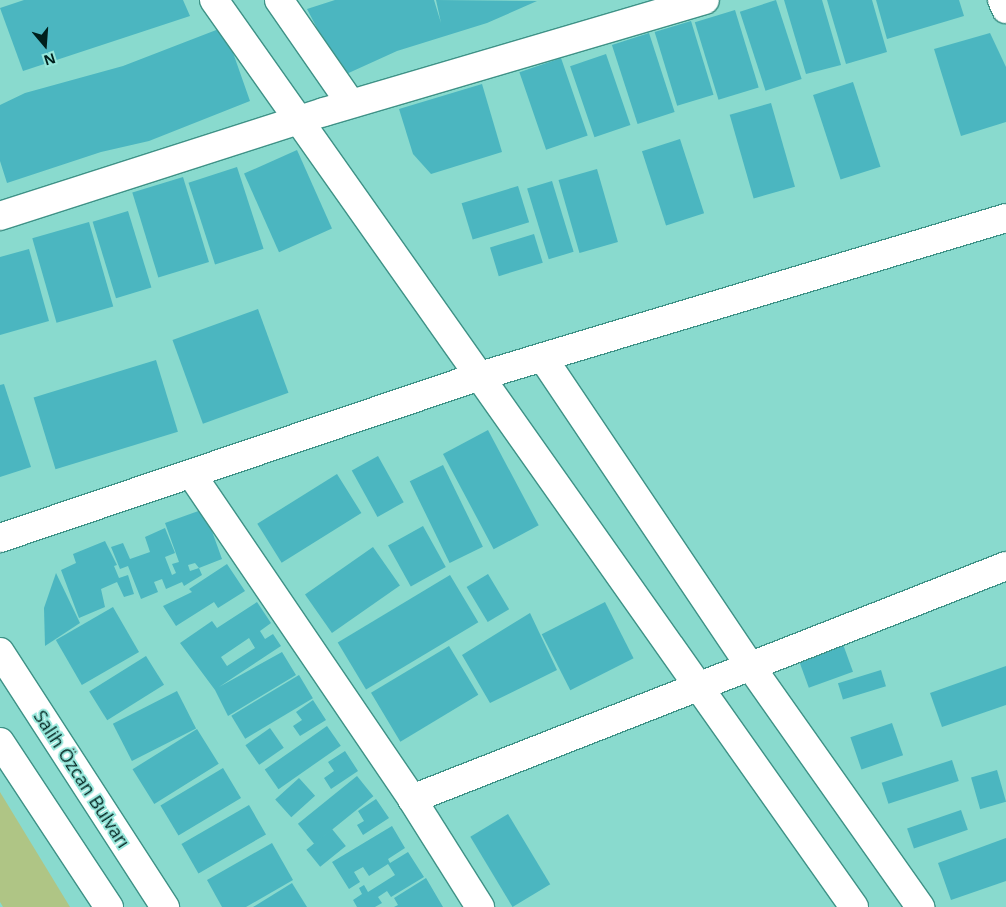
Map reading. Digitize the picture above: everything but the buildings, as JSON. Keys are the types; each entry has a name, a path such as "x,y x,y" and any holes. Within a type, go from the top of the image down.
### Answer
{"street":[{"path":"214,0 480,376 696,688 854,907"},
{"path":"279,0 351,104"},
{"path":"0,216 351,104 705,0"},
{"path":"1002,0 1006,9"},
{"path":"0,538 192,475 480,376 1006,218"},
{"path":"543,358 750,667 920,907"},
{"path":"192,475 412,799 480,907"},
{"path":"412,799 1006,566"},
{"name":"Salih Özcan Bulvarı","path":"0,652 165,907"},
{"path":"0,742 109,907"}],"green space":[{"path":"0,792 70,907 3,907 0,902"}]}
